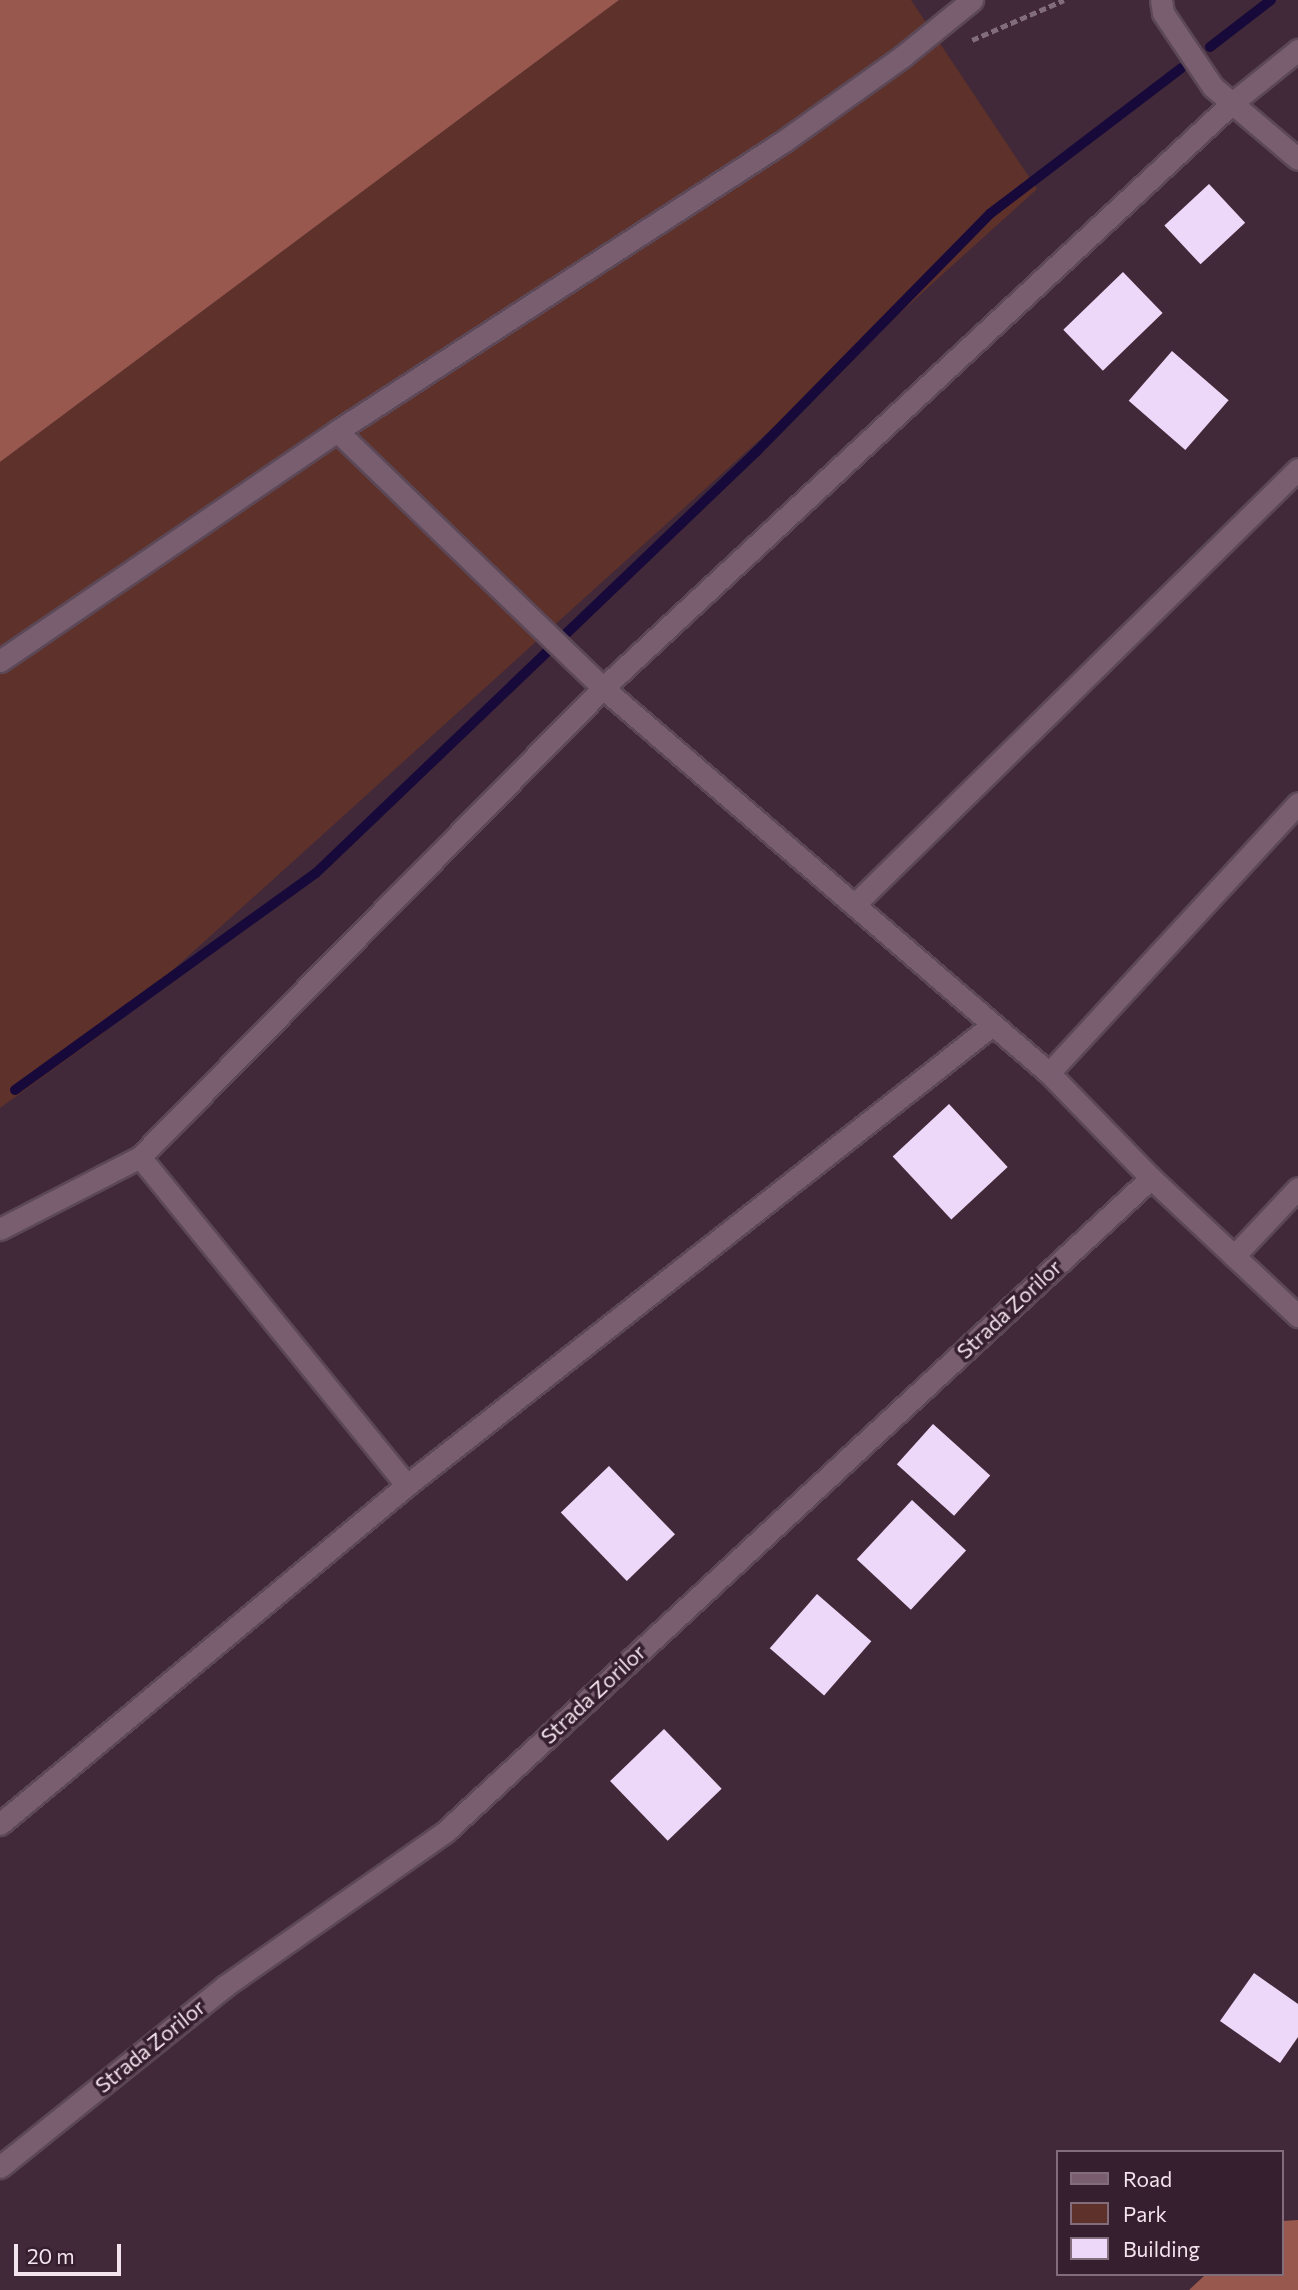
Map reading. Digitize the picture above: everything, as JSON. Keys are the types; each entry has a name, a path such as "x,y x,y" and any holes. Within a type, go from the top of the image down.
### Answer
{"street":[{"path":"0,661 337,431 784,141 903,56 972,0"},
{"path":"1161,0 1163,13 1213,87 1298,159"},
{"path":"0,1229 141,1157 603,688 1233,103 1298,50"},
{"path":"337,431 603,688 855,904 991,1026 1049,1073 1151,1178 1298,1316"},
{"path":"855,904 1298,469"},
{"path":"1049,1073 1298,803"},
{"path":"0,1824 407,1485 991,1026"},
{"path":"141,1157 407,1485"},
{"name":"Strada Zorilor","path":"0,2167 225,1986 446,1831 1151,1178"},
{"path":"1234,1256 1298,1188"}],"path":[{"path":"965,42 1063,0"}],"green space":[{"path":"619,0 911,0 1037,189 102,1034 0,1108 0,462"}],"shaded area":[{"path":"0,0 619,0 0,462"},
{"path":"1298,2220 1298,2290 1189,2290 1204,2276 1284,2276 1284,2221"}],"building":[{"path":"1209,184 1245,223 1201,264 1164,226"},
{"path":"1123,272 1163,313 1103,371 1063,330"},
{"path":"1172,351 1229,400 1185,450 1129,401"},
{"path":"949,1104 1008,1167 951,1219 893,1157"},
{"path":"933,1424 990,1476 954,1516 897,1464"},
{"path":"609,1466 675,1534 627,1581 561,1513"},
{"path":"912,1500 966,1550 911,1610 857,1559"},
{"path":"817,1594 871,1641 824,1696 770,1648"},
{"path":"664,1729 722,1789 668,1841 610,1781"},
{"path":"1254,1973 1298,2004 1298,2037 1280,2063 1220,2021"}],"waterway":[{"path":"1210,47 1271,0"},
{"path":"15,1090 316,873 756,452 991,213 1181,68"}]}
